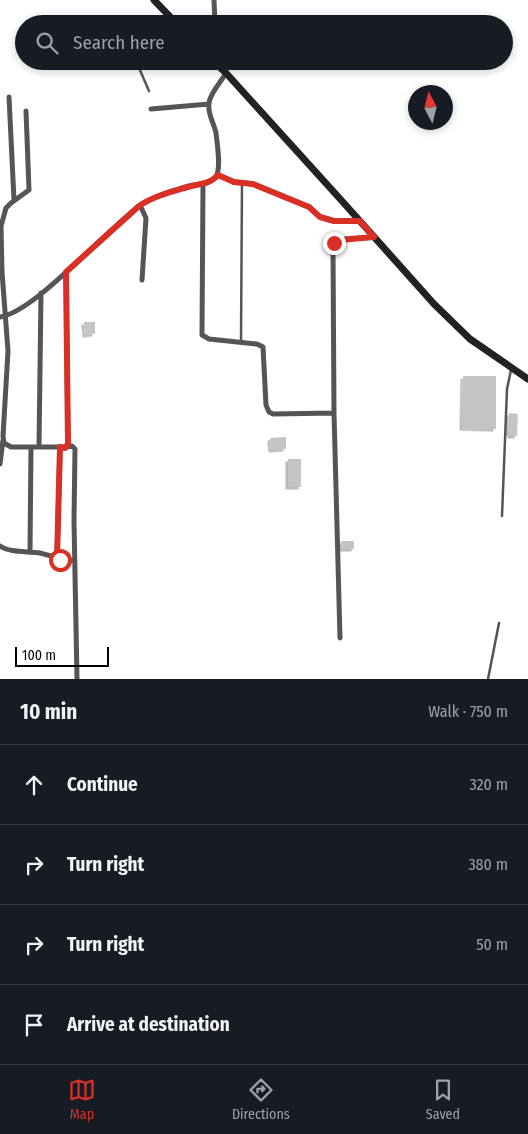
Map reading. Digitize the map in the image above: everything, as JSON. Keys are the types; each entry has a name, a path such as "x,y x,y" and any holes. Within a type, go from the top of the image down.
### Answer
{"street":[{"path":"154,0 168,15"},
{"path":"214,0 215,15"},
{"path":"223,70 434,304 464,334 485,351 528,379"},
{"path":"2,317 16,312 41,293 140,205 156,196 203,184 218,175 219,167 215,132 209,100 226,73"},
{"path":"9,97 14,200"},
{"path":"151,109 209,104"},
{"path":"0,464 8,351 2,317 2,226 6,208 14,200 28,192 30,187 26,111"},
{"path":"218,175 234,182 253,184 309,207 320,217 334,221 360,221"},
{"path":"203,184 201,332 204,337 209,339 257,344 263,347 266,405 269,412 273,414 334,413"},
{"path":"140,205 146,218 142,280"},
{"path":"340,638 334,413 334,243 339,240 374,237"},
{"path":"66,272 67,446"},
{"path":"39,447 41,293"},
{"path":"3,440 11,447 72,446 75,449 78,679"},
{"path":"30,552 31,447"},
{"path":"57,559 60,447"},
{"path":"0,546 5,549 49,555 57,559 75,561"}],"lane":[{"path":"140,70 149,91"},
{"path":"241,343 242,183"},
{"path":"502,516 507,389 511,368"},
{"path":"488,679 499,623"}],"building":[{"path":"84,322 95,322 95,334 85,335"},
{"path":"463,376 496,376 496,429 462,428"},
{"path":"509,413 518,414 517,436 510,436 510,433 508,433"},
{"path":"286,437 286,449 271,450 270,438"},
{"path":"288,459 301,459 301,487 288,487"},
{"path":"341,541 354,541 354,549 341,549"}],"route":[{"path":"60,560 57,559 60,447 65,448 68,444 66,272 148,199 207,183 218,175 234,182 253,184 309,207 320,217 334,221 360,221 374,237 336,240 334,243"}]}
